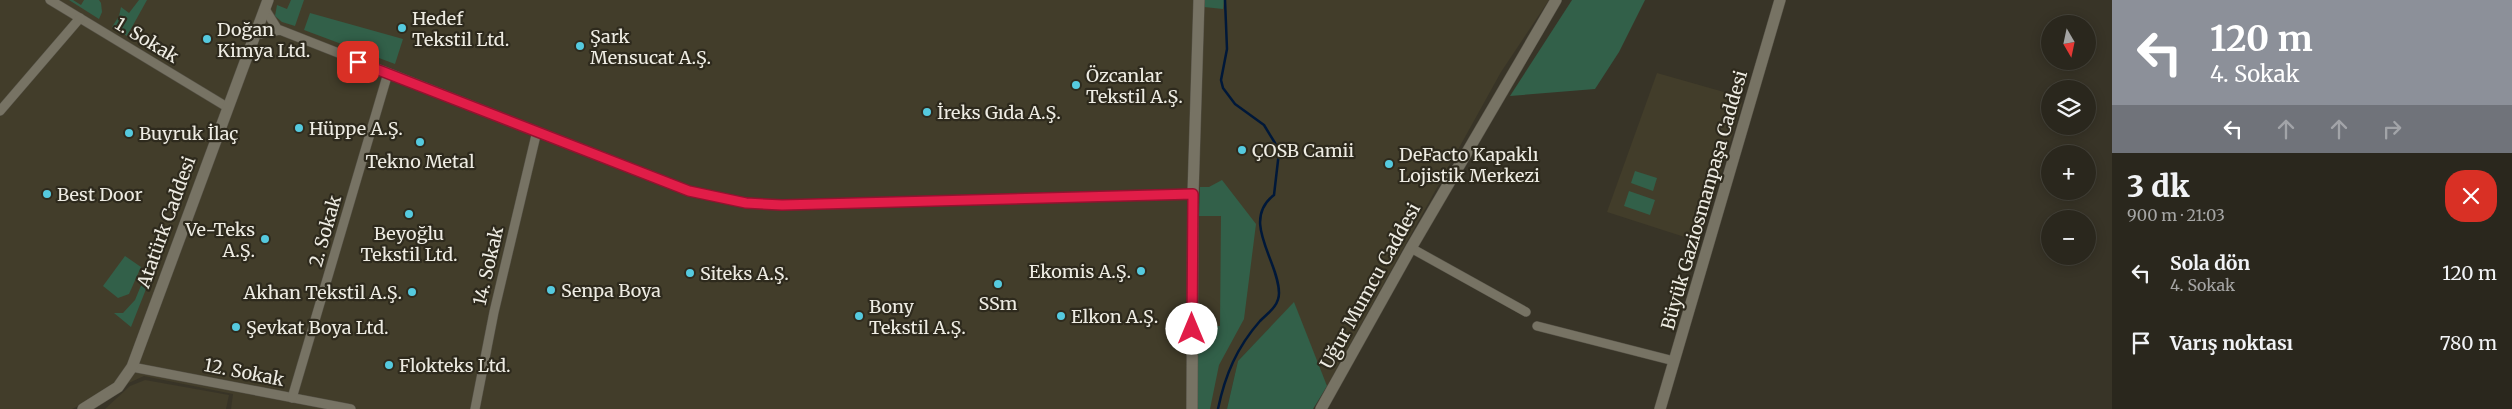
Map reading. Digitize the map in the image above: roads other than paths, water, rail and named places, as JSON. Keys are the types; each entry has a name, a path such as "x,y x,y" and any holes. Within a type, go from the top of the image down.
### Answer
{"street":[{"name":"1. Sokak","path":"50,0 227,107"},
{"path":"1192,409 1193,194 1199,0"},
{"name":"Uğur Mumcu Caddesi","path":"1322,409 1411,248 1556,0"},
{"name":"Büyük Gaziosmanpaşa Caddesi","path":"1660,409 1780,0"},
{"path":"267,5 278,30"},
{"name":"Atatürk Caddesi","path":"83,409 110,393 124,379 132,367 227,107 267,5"},
{"path":"0,111 80,18"},
{"path":"255,35 278,30 689,191 746,203 782,205 1193,194"},
{"name":"2. Sokak","path":"292,398 388,73"},
{"name":"14. Sokak","path":"475,409 494,312 537,131"},
{"path":"1411,248 1526,312"},
{"path":"1537,326 1674,361"},
{"name":"12. Sokak","path":"132,367 351,409"}],"waterway":[{"path":"1218,409 1228,373 1238,351 1279,298 1277,281 1264,242 1260,217 1264,205 1274,195 1279,152 1264,125 1235,104 1223,88 1221,80 1227,49 1225,0"}],"place":[{"name":"Hedef Tekstil Ltd.","path":"402,28"},
{"name":"Doğan Kimya Ltd.","path":"207,39"},
{"name":"Şark Mensucat A.Ş.","path":"580,46"},
{"name":"Özcanlar Tekstil A.Ş.","path":"1076,85"},
{"name":"İreks Gıda A.Ş.","path":"927,112"},
{"name":"Hüppe A.Ş.","path":"299,128"},
{"name":"Buyruk İlaç","path":"129,133"},
{"name":"Tekno Metal","path":"420,142"},
{"name":"ÇOSB Camii","path":"1242,150"},
{"name":"DeFacto Kapaklı Lojistik Merkezi","path":"1389,164"},
{"name":"Best Door","path":"47,194"},
{"name":"Beyoğlu Tekstil Ltd.","path":"409,214"},
{"name":"Ve-Teks A.Ş.","path":"265,239"},
{"name":"Ekomis A.Ş.","path":"1141,271"},
{"name":"Siteks A.Ş.","path":"690,273"},
{"name":"SSm","path":"998,284"},
{"name":"Senpa Boya","path":"551,290"},
{"name":"Akhan Tekstil A.Ş.","path":"412,292"},
{"name":"Bony Tekstil A.Ş.","path":"859,316"},
{"name":"Elkon A.Ş.","path":"1061,316"},
{"name":"Şevkat Boya Ltd.","path":"236,327"},
{"name":"Flokteks Ltd.","path":"389,365"}]}
